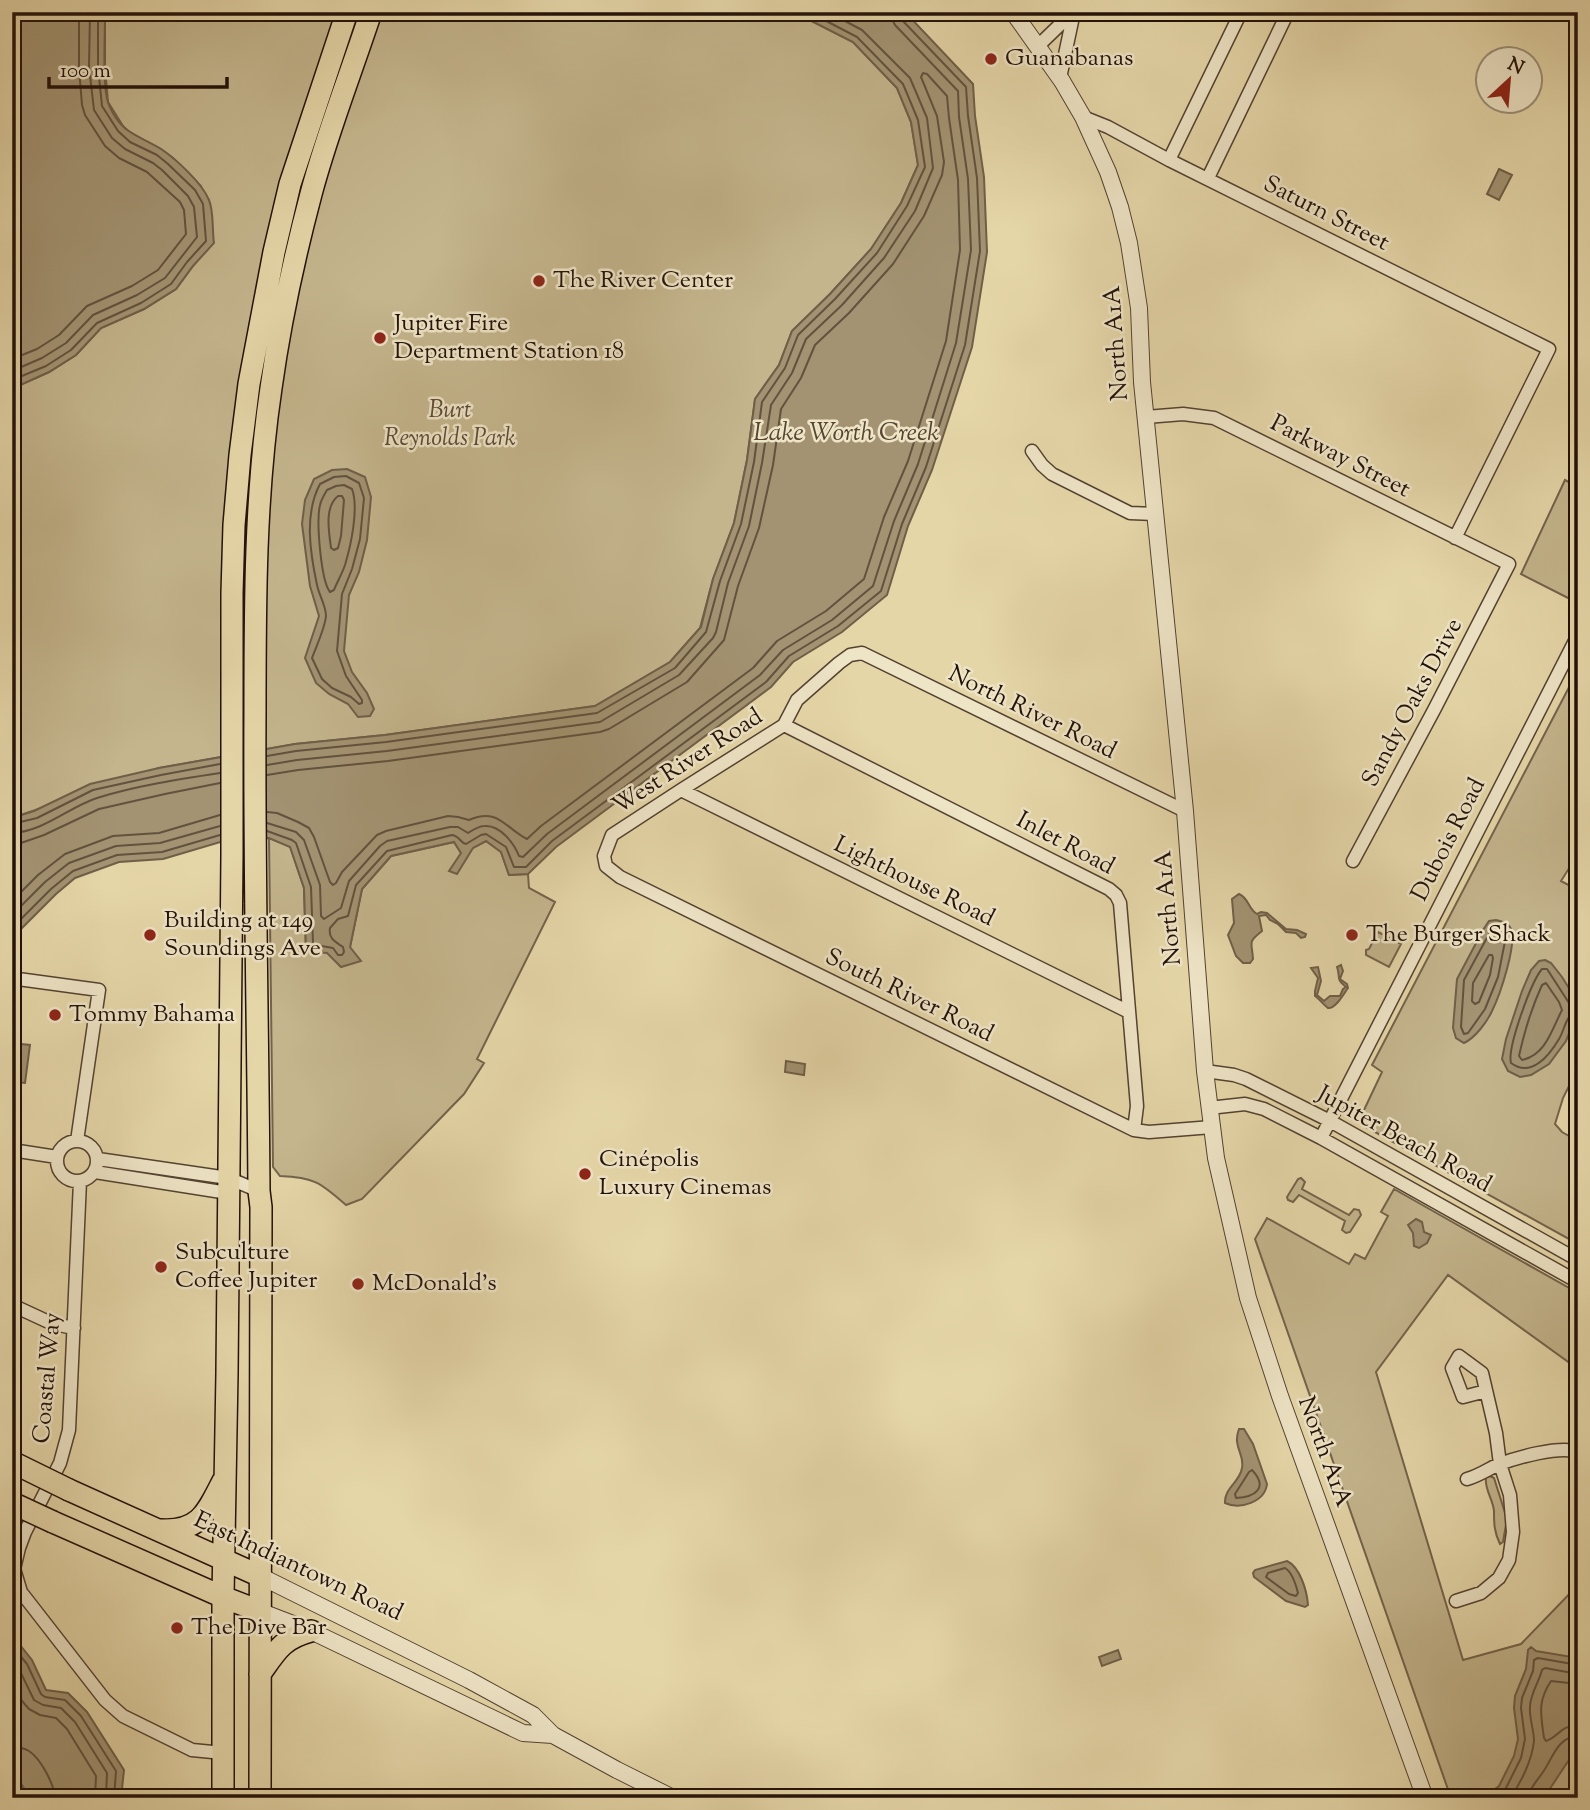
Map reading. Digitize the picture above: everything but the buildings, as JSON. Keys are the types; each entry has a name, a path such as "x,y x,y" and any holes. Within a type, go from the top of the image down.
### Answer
{"main road":[{"path":"223,1798 234,525 248,383 268,279 290,184 347,12"},
{"path":"260,1798 261,1207 254,728 258,525 271,388 282,323 312,193 371,12"},
{"name":"East Indiantown Road","path":"12,1462 260,1576"},
{"path":"159,1530 174,1531 188,1528 198,1522 207,1512 225,1478"},
{"name":"East Indiantown Road","path":"12,1503 259,1611"},
{"path":"260,1674 287,1640 311,1631"}],"street":[{"name":"North A1A","path":"1013,12 1060,78 1083,117 1108,172 1129,243 1139,307 1146,417 1185,811 1205,1071 1221,1184 1248,1298 1293,1436 1425,1798"},
{"path":"1038,46 1073,12"},
{"path":"1060,78 1073,12"},
{"path":"1169,160 1241,12"},
{"path":"1208,178 1288,12"},
{"name":"Saturn Street","path":"1083,117 1108,127 1549,349 1455,538"},
{"name":"Parkway Street","path":"1146,417 1183,414 1214,418 1509,564"},
{"path":"1032,451 1052,474 1130,513 1155,514"},
{"name":"Sandy Oaks Drive","path":"1353,861 1509,564"},
{"name":"Dubois Road","path":"1321,1138 1578,635"},
{"name":"North River Road","path":"862,653 1185,811"},
{"name":"West River Road","path":"604,856 612,835 784,725 797,701 850,655 862,653"},
{"name":"Inlet Road","path":"784,725 1110,890 1115,895 1120,903 1137,1106 1133,1130"},
{"name":"Lighthouse Road","path":"681,790 1129,1012"},
{"name":"South River Road","path":"604,856 606,866 620,877 1133,1130 1149,1132 1212,1127"},
{"path":"12,979 99,990 77,1141"},
{"name":"Jupiter Beach Road","path":"1205,1071 1246,1079 1330,1121 1578,1260"},
{"name":"Jupiter Beach Road","path":"1209,1108 1245,1104 1264,1109 1321,1138 1578,1282"},
{"path":"77,1141 93,1147 96,1165 90,1177 80,1181 64,1176 57,1164 57,1157 63,1146 77,1141"},
{"path":"12,1150 57,1157"},
{"path":"96,1165 259,1191"},
{"name":"Coastal Way","path":"80,1181 69,1430 60,1463 25,1532 15,1569 21,1592 105,1700 123,1716 192,1750 223,1753"},
{"path":"12,1305 53,1324 74,1328"},
{"path":"1456,1601 1481,1593 1499,1578 1509,1560 1513,1532 1510,1495 1500,1464 1486,1391"},
{"path":"1467,1479 1500,1464 1550,1450 1578,1452"},
{"name":"East Indiantown Road","path":"260,1576 469,1680 533,1715 553,1735 673,1798"},
{"name":"East Indiantown Road","path":"259,1611 311,1631 523,1733 553,1735"}],"green space":[{"name":"Burt Reynolds Park","path":"110,12 794,12 853,42 897,88 911,122 918,165 901,203 871,249 792,331 779,365 755,399 747,460 734,523 713,579 700,628 670,662 595,706 385,735 295,744 159,768 12,818 12,391 76,355 101,328 144,309 176,289 193,266 201,186 161,149 133,136 123,126 108,102 105,18"},
{"path":"1565,480 1578,487 1578,603 1521,574"},
{"path":"1578,670 1578,854 1561,881 1578,890 1578,1068 1563,1098 1555,1124 1562,1132 1578,1141 1578,1244 1366,1127 1364,1110 1382,1072 1372,1065"},
{"path":"269,838 290,846 304,888 306,950 350,947 362,889 391,856 454,842 461,853 486,841 501,852 509,875 528,874 529,888 555,902 477,1059 484,1063 464,1094 362,1199 346,1205 316,1183 280,1176 273,1167"},
{"path":"1378,932 1401,944 1389,967 1366,955 1366,950"},
{"path":"1301,1178 1305,1182 1302,1189 1349,1215 1354,1209 1359,1210 1361,1215 1350,1232 1342,1230 1345,1221 1299,1195 1293,1202 1288,1200 1287,1197"},
{"path":"1394,1189 1578,1293 1578,1369 1448,1275 1376,1372 1463,1660 1521,1644 1578,1585 1578,1798 1451,1798 1255,1239 1267,1218 1349,1264 1355,1254 1365,1259 1388,1216 1381,1212"},
{"path":"1486,1477 1494,1478 1507,1519 1503,1542 1500,1544 1486,1486"},
{"path":"12,1769 30,1798 12,1798"}],"water":[{"path":"12,12 110,12 105,18 104,50 105,87 109,105 125,128 167,153 201,186 211,205 214,243 176,289 144,309 101,328 76,355 12,391"},
{"name":"Lake Worth Creek","path":"794,12 905,12 973,84 984,177 987,252 972,347 932,470 908,526 887,595 842,632 793,662 771,687 556,847 528,874 509,875 501,852 486,841 473,848 457,874 449,871 461,853 454,842 391,856 362,889 350,947 361,961 341,967 327,953 306,951 304,888 290,847 269,838 227,840 163,859 119,862 75,878 12,938 12,818 34,811 90,784 159,768 295,744 385,735 595,706 670,662 701,627 713,579 734,523 747,460 755,399 779,365 792,331 871,249 901,203 918,165 911,122 897,88 853,42"},
{"path":"1499,169 1512,175 1499,200 1487,194"},
{"path":"347,469 365,477 371,497 367,540 359,572 349,595 344,651 352,672 367,693 374,709 370,716 358,717 348,704 316,683 305,658 319,616 310,586 302,524 305,500 314,479 332,470"},
{"path":"1239,894 1257,914 1267,913 1286,929 1297,930 1306,934 1305,937 1286,932 1266,915 1259,916 1262,931 1252,943 1253,959 1250,963 1243,963 1236,956 1228,935 1234,923 1232,899"},
{"path":"1496,920 1509,926 1512,934 1507,969 1490,1015 1476,1034 1464,1043 1456,1038 1453,1028 1457,979 1483,930 1489,921"},
{"path":"1539,961 1551,963 1574,996 1577,1014 1566,1041 1549,1064 1531,1075 1520,1077 1508,1071 1502,1059 1506,1039 1531,970"},
{"path":"1341,965 1343,971 1340,979 1348,988 1337,1003 1328,1008 1315,996 1318,978 1311,968 1318,967 1321,981 1317,995 1324,1001 1330,996 1340,996 1346,987 1339,978 1337,967"},
{"path":"21,1044 30,1045 25,1083 16,1082"},
{"path":"786,1061 805,1064 804,1075 785,1072"},
{"path":"1416,1219 1422,1222 1424,1232 1431,1235 1427,1243 1419,1248 1414,1246 1413,1233 1408,1225"},
{"path":"1239,1429 1244,1429 1253,1444 1267,1484 1262,1496 1257,1500 1238,1506 1225,1503 1225,1498 1241,1473 1242,1459 1237,1441"},
{"path":"1287,1561 1296,1568 1302,1580 1308,1605 1305,1607 1286,1601 1254,1577 1255,1570"},
{"path":"12,1635 32,1660 46,1690 68,1693 87,1712 124,1770 121,1798 30,1798 12,1769"},
{"path":"1531,1647 1536,1651 1578,1658 1578,1749 1543,1798 1483,1798 1499,1786 1514,1756 1518,1739 1515,1696"},
{"path":"1118,1650 1121,1659 1102,1666 1099,1657"}],"place":[{"name":"Guanabanas","path":"991,59"},
{"name":"The River Center","path":"539,281"},
{"name":"Jupiter Fire Department Station 18","path":"380,338"},
{"name":"Building at 149 Soundings Ave","path":"150,935"},
{"name":"The Burger Shack","path":"1352,935"},
{"name":"Tommy Bahama","path":"55,1015"},
{"name":"Cinépolis Luxury Cinemas","path":"585,1174"},
{"name":"Subculture Coffee Jupiter","path":"161,1267"},
{"name":"McDonald's","path":"358,1284"},
{"name":"The Dive Bar","path":"177,1628"}]}
